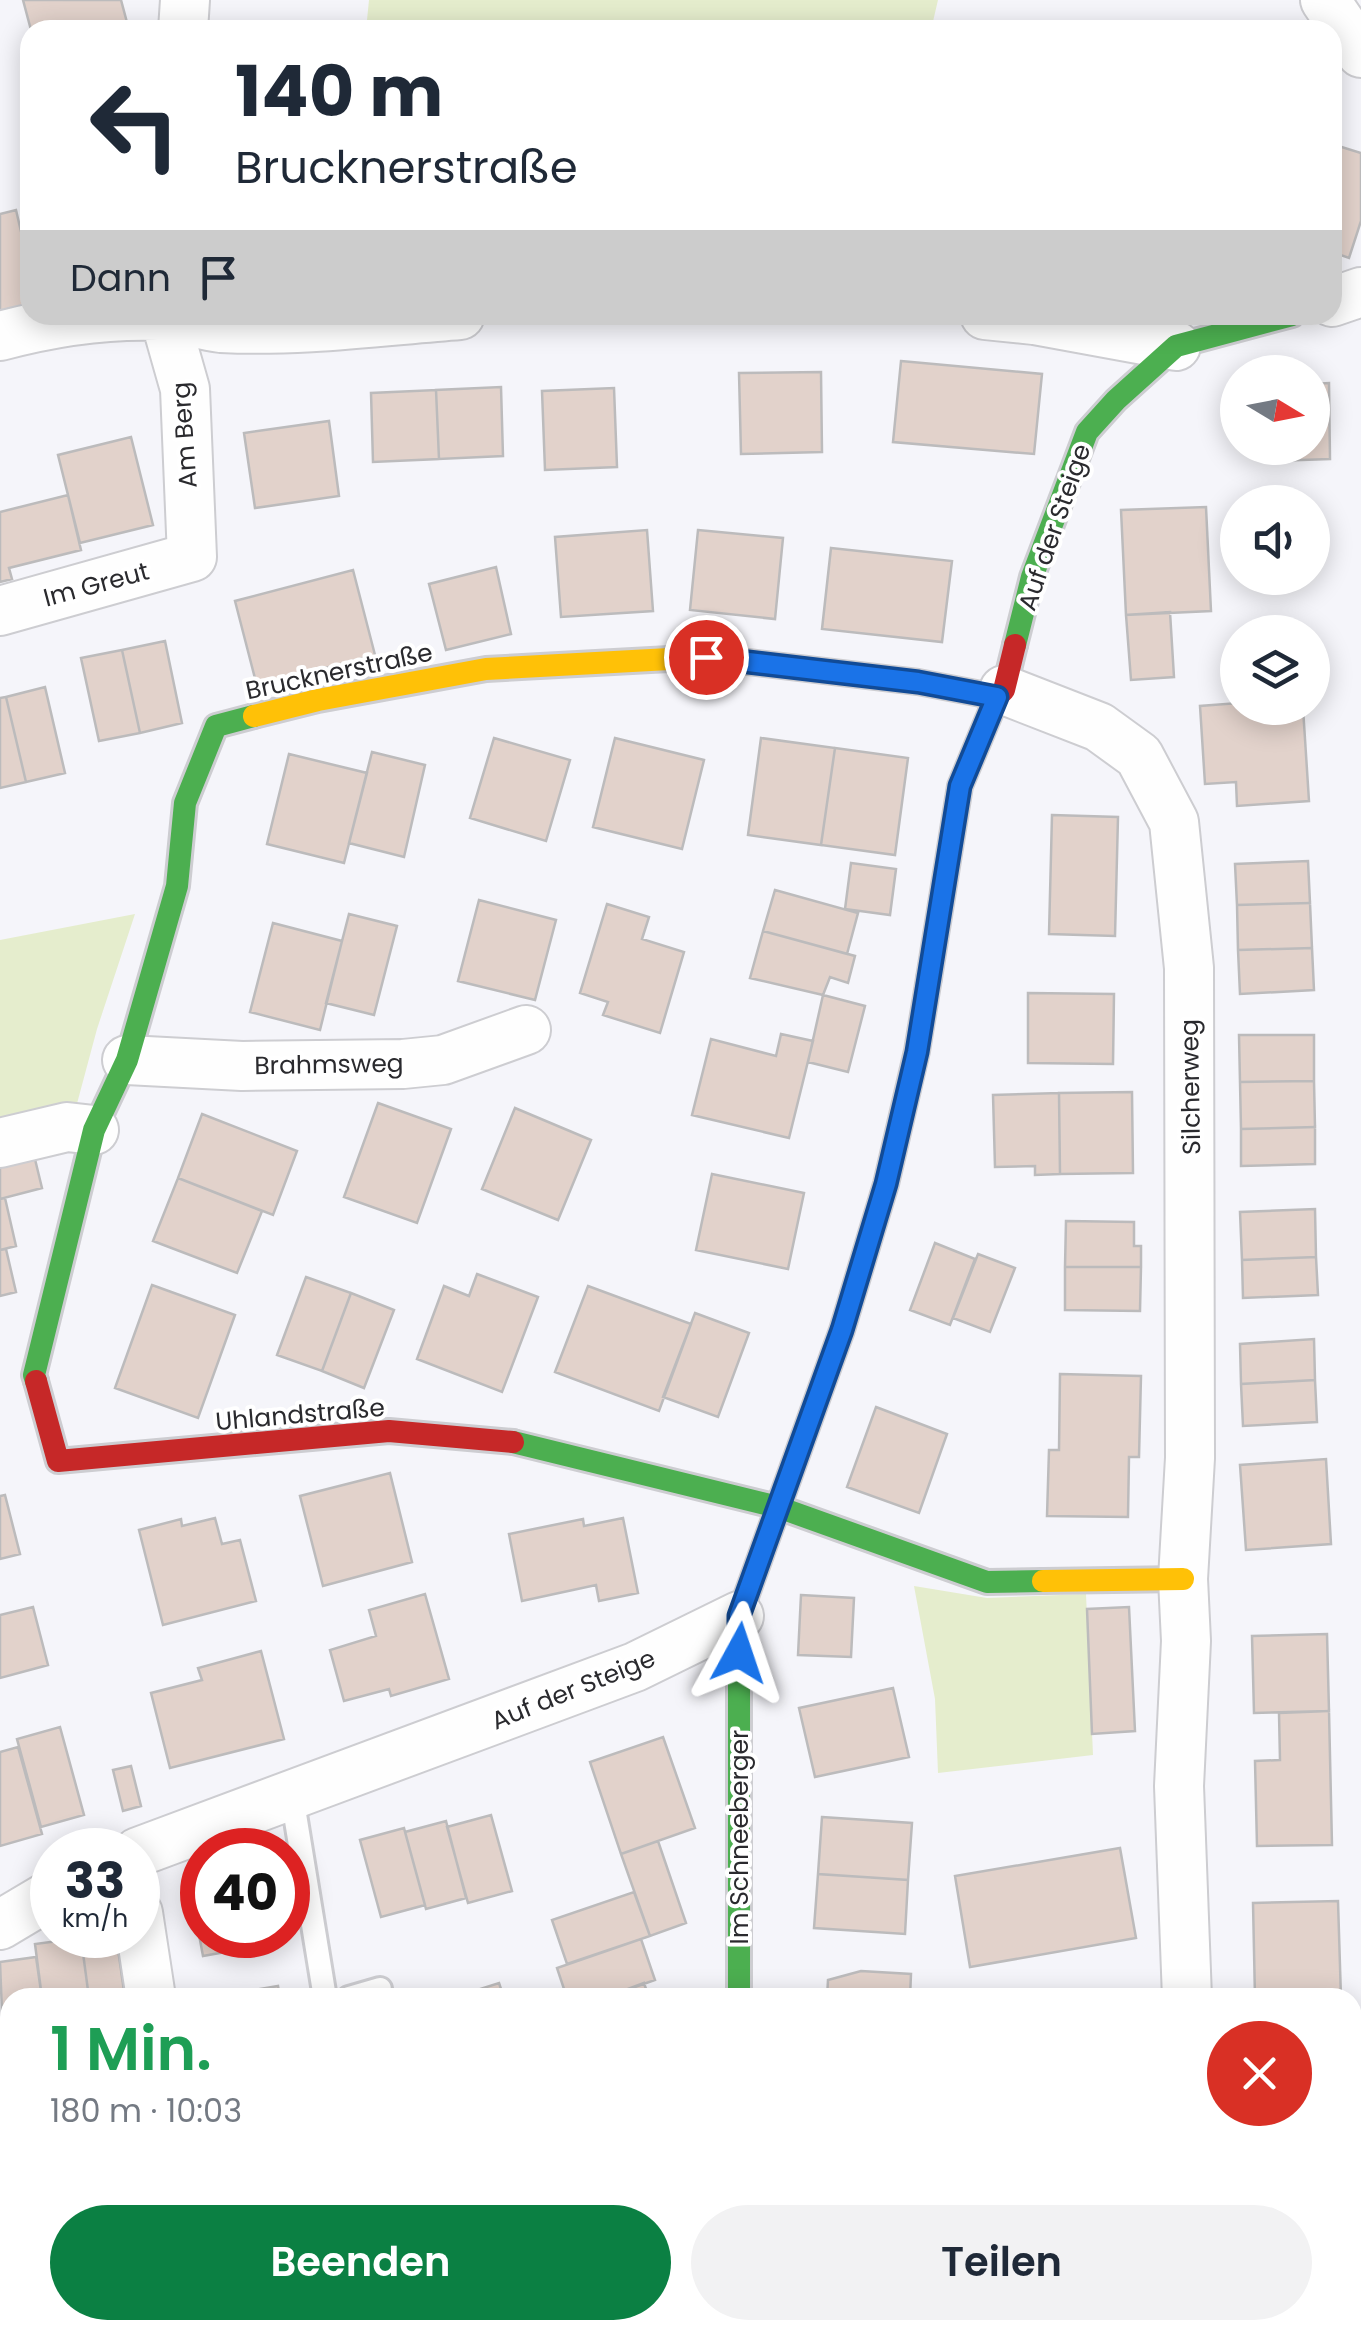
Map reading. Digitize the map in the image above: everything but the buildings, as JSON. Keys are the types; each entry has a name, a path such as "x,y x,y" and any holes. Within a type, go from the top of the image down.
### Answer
{"street":[{"path":"1342,25 1361,53"},
{"path":"0,336 44,325"},
{"name":"Am Berg","path":"166,325 184,390 192,558"},
{"path":"204,325 317,325"},
{"path":"1061,325 1176,346"},
{"name":"Auf der Steige","path":"160,1844 635,1668 739,1616 842,1330 886,1184 917,1052 960,786 1000,694 1032,577 1087,432 1176,346 1255,325"},
{"name":"Im Greut","path":"0,611 192,558"},
{"name":"Brucknerstraße","path":"58,1462 34,1374 94,1130 127,1060 177,886 185,803 216,726 318,700 486,669 706,657 1000,694"},
{"name":"Silcherweg","path":"1000,694 1099,727 1139,756 1174,822 1188,968 1190,1458 1182,1579 1186,1641 1179,1786 1187,1988"},
{"name":"Brahmsweg","path":"127,1060 242,1066 404,1064 442,1060 526,1030"},
{"path":"0,1143 67,1127 94,1130"},
{"name":"Uhlandstraße","path":"58,1462 389,1432 506,1440 778,1507"},
{"path":"778,1507 987,1582 1182,1579"},
{"name":"Im Schneeberger","path":"739,1616 739,1988"},
{"path":"0,1925 30,1907"},
{"path":"145,1958 149,1988"}],"lane":[{"path":"292,1796 323,1988"}],"green space":[{"path":"369,0 938,0 933,20 367,20"},
{"path":"135,914 75,1111 0,1138 0,940"},
{"path":"914,1586 987,1598 1086,1594 1093,1755 938,1773 935,1699"}],"traffic: fast":[{"path":"1015,645 1032,577 1087,432 1176,346 1255,325"},
{"path":"36,1381 34,1375 94,1130 127,1060 177,886 185,803 216,726 254,716"},
{"path":"739,1988 739,1616 842,1330 886,1184 917,1051 929,978"},
{"path":"513,1442 778,1507 987,1582 1043,1581"}],"traffic: slow":[{"path":"254,716 486,669 706,657 918,682 997,697"},
{"path":"1043,1581 1183,1579"}],"traffic: jam":[{"path":"929,978 960,786 997,697 1004,690 1015,645"},
{"path":"36,1381 58,1461 389,1431 513,1442"}],"route":[{"path":"706,657 918,682 997,697 960,786 917,1052 886,1184 842,1330 739,1616 739,1653"}]}
